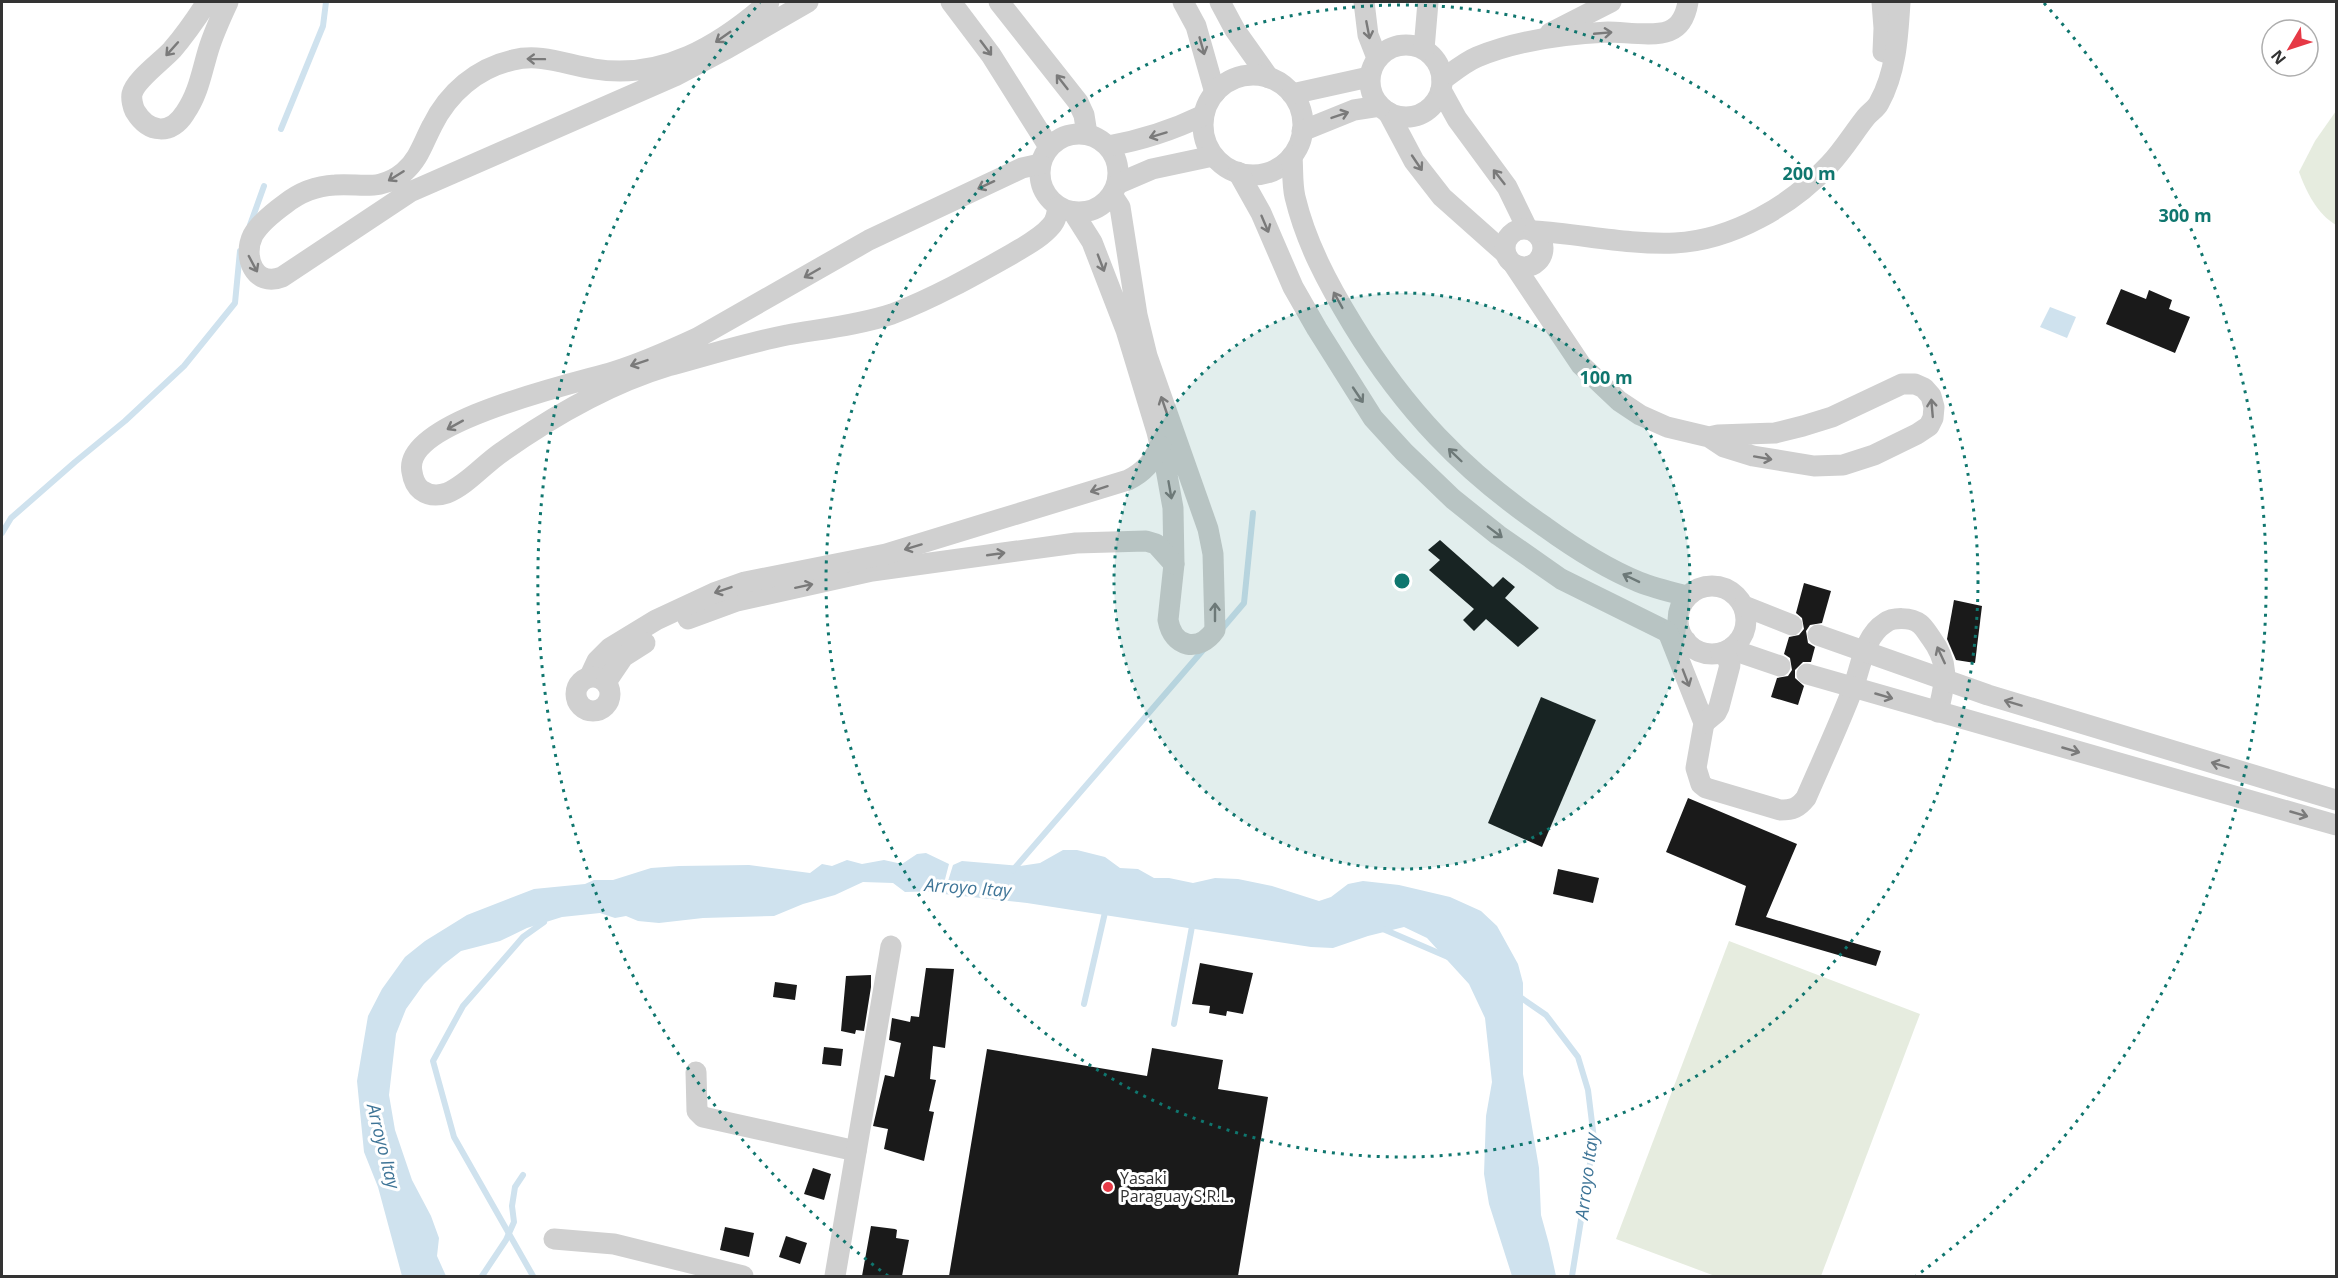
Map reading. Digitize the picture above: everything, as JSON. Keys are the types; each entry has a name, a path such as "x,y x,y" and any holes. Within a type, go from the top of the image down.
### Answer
{"street":[{"path":"207,2 186,34 139,82 132,94 133,107 142,122 153,129 167,128 176,124 185,114 199,86 209,50 228,2"},
{"path":"769,2 711,46 658,67 636,72 614,72 538,58 515,59 494,66 462,85 432,125 420,153 403,173 382,184 370,186 335,184 302,191 271,214 254,233 250,242 247,254 252,266 259,275 274,280 410,192 675,75 728,48 808,2"},
{"path":"951,2 991,55 1045,155 1039,176 1048,199 1066,209 1082,213 1104,204 1115,189 1152,169 1213,156"},
{"path":"999,2 1078,102 1084,115 1087,134"},
{"path":"1183,2 1196,26 1215,93"},
{"path":"1220,2 1269,78"},
{"path":"1364,2 1373,68 1370,88 1414,161 1442,197 1510,259 1581,366 1619,401 1640,415 1667,427 1709,437 1724,447 1753,456 1814,466 1843,465 1874,455 1917,434 1929,426 1933,418 1934,407 1931,396 1924,388 1915,384 1902,384 1832,417 1803,426 1775,433 1709,437"},
{"path":"1428,2 1428,52 1438,64 1441,85 1457,119 1507,187 1531,229 1540,236 1550,317"},
{"path":"1292,94 1373,68 1394,46 1414,45 1428,52 1475,57 1544,37 1611,2"},
{"path":"1544,37 1558,38 1605,32 1668,31 1680,24 1686,14 1688,2"},
{"path":"1867,116 1880,73 1883,53 1882,2"},
{"path":"1510,259 1507,238 1519,229 1632,242 1677,243 1723,233 1765,215 1801,191 1830,165 1878,105 1896,52 1900,2"},
{"path":"1302,131 1354,110 1384,109 1397,116 1418,115 1435,103 1441,85 1475,57"},
{"path":"1245,76 1269,78 1280,83 1292,94 1301,111 1302,131 1299,146 1284,165 1268,172 1250,174 1238,172 1213,156 1206,139 1204,115 1215,93 1233,79 1245,76"},
{"path":"1108,146 1137,141 1170,131 1204,115"},
{"path":"1074,133 1087,134 1098,138 1108,146 1115,157 1118,170 1115,189 1120,207 1137,315 1147,356 1201,505 1213,554 1215,630 1210,638 1200,644 1187,645 1180,641 1169,628 1173,564 1173,508 1161,446 1122,319 1092,242 1066,209 1050,228 1036,239 966,281 891,314 748,343 631,379 554,417 501,453 455,489 444,494 426,493 419,488 413,478 410,466 414,456 424,444 474,415 528,394 622,369 675,349 869,240 1022,168 1045,155 1063,136 1074,133"},
{"path":"1292,156 1294,194 1305,233 1322,272 1371,355 1399,395 1429,430 1475,475 1518,509 1578,551 1639,582 1687,596"},
{"path":"1238,172 1261,213 1293,287 1373,418 1404,452 1453,499 1498,535 1561,579 1677,637 1702,652 1725,651 1780,666"},
{"path":"1510,259 1529,267 1541,256 1576,234"},
{"path":"1161,446 1148,467 1141,474 1128,480 886,554 745,582 714,592 656,620 610,648 597,661 598,679 630,651 696,615 736,601 861,574 1076,543 1146,541 1156,544 1173,564"},
{"path":"1792,625 1744,606 1731,591 1713,585 1703,586 1687,596 1678,614 1680,633 1677,637 1704,723 1696,768 1698,778 1706,788 1780,810 1800,807 1806,798 1853,687 1864,652 1871,638 1885,622 1904,618 1920,623 1936,645 1945,665 1946,681 1938,712"},
{"path":"1725,651 1737,643 1746,626 1744,606"},
{"path":"1818,635 1946,681 2337,800"},
{"path":"1704,723 1716,713 1719,707 1730,664 1725,651"},
{"path":"1807,674 2337,825"},
{"path":"2256,802 2263,778"},
{"path":"835,1276 891,946"},
{"path":"696,1072 697,1111 703,1117 856,1151"},
{"path":"554,1239 614,1244 743,1276"}],"shaded area":[{"path":"2336,111 2336,225 2318,208 2299,172 2315,141"},
{"path":"1729,941 1920,1014 1821,1276 1715,1276 1616,1239"}],"water":[{"path":"2050,307 2076,317 2067,338 2040,327"},
{"path":"1063,850 1077,850 1105,857 1120,868 1138,869 1154,878 1169,878 1193,883 1215,878 1238,879 1272,886 1319,901 1331,897 1348,884 1363,881 1399,885 1450,897 1481,911 1497,926 1518,964 1523,983 1523,1074 1539,1168 1541,1215 1556,1276 1512,1276 1489,1204 1484,1174 1486,1116 1492,1082 1485,1018 1469,984 1427,938 1404,927 1333,948 1311,947 1027,903 944,894 953,865 962,861 1020,866 1040,863"},
{"path":"926,853 949,864 942,891 905,892 893,883 863,882 835,895 803,904 774,916 703,918 659,923 638,921 626,916 615,918 600,913 562,917 527,928 500,941 461,951 443,965 424,984 406,1009 396,1034 389,1095 395,1130 412,1180 431,1216 439,1238 437,1256 446,1276 402,1276 378,1187 364,1152 357,1081 368,1016 382,989 405,957 425,941 467,915 534,889 585,884 594,880 613,880 651,868 749,865 810,873 822,864 832,866 847,860 862,864 884,860 902,864 917,854"}],"building":[{"path":"2121,289 2146,299 2149,290 2172,300 2169,309 2190,317 2175,353 2106,324"},
{"path":"1440,540 1493,587 1503,577 1515,587 1505,598 1539,628 1518,647 1486,619 1474,631 1463,620 1474,609 1429,570 1440,560 1428,550"},
{"path":"1804,583 1831,591 1822,623 1810,625 1806,631 1808,643 1815,647 1811,662 1803,662 1795,670 1795,678 1804,686 1798,705 1771,697 1777,678 1788,676 1792,670 1790,658 1784,654 1789,637 1799,635 1804,629 1802,618 1796,613"},
{"path":"1954,600 1982,606 1975,663 1956,660 1947,639"},
{"path":"1541,697 1596,720 1542,847 1488,823"},
{"path":"1688,798 1797,844 1766,917 1881,951 1876,966 1735,925 1746,886 1666,852"},
{"path":"1558,869 1599,878 1593,903 1553,894"},
{"path":"1200,963 1253,973 1243,1014 1227,1011 1226,1016 1209,1013 1210,1006 1192,1004"},
{"path":"926,968 954,969 945,1048 933,1046 930,1079 936,1080 929,1111 934,1112 924,1161 884,1149 888,1129 873,1126 885,1075 894,1077 901,1043 889,1040 892,1018 910,1022 911,1016 919,1017"},
{"path":"871,975 864,1031 856,1030 855,1034 841,1031 846,976"},
{"path":"775,982 797,985 795,1000 773,997"},
{"path":"824,1047 843,1049 841,1066 822,1064"},
{"name":"Yasaki Paraguay S.R.L.","path":"1152,1048 1223,1060 1218,1089 1268,1097 1238,1276 949,1276 987,1049 1147,1076"},
{"path":"813,1168 831,1174 824,1200 804,1194"},
{"path":"871,1226 895,1229 897,1230 896,1238 909,1240 902,1276 862,1276"},
{"path":"725,1227 754,1233 749,1257 720,1250"},
{"path":"786,1236 807,1243 800,1264 779,1257"}],"waterway":[{"path":"281,129 323,26 326,2"},
{"path":"250,225 264,186"},
{"path":"2,533 11,518 125,421 184,366 235,303 240,251"},
{"path":"1221,630 1244,603 1253,513"},
{"path":"1013,870 1204,649"},
{"path":"1084,1004 1106,908"},
{"path":"1174,1024 1193,921"},
{"name":"Arroyo Itay","path":"533,1276 454,1137 433,1061 463,1006 523,937 544,922"},
{"name":"Arroyo Itay","path":"1383,929 1448,957"},
{"name":"Arroyo Itay","path":"1517,995 1546,1015 1578,1057 1588,1090 1594,1139 1572,1276"},
{"path":"482,1276 506,1240 514,1222 512,1206 515,1187 523,1175"}],"place":[{"name":"Yasaki Paraguay S.R.L.","path":"1108,1187"}]}
